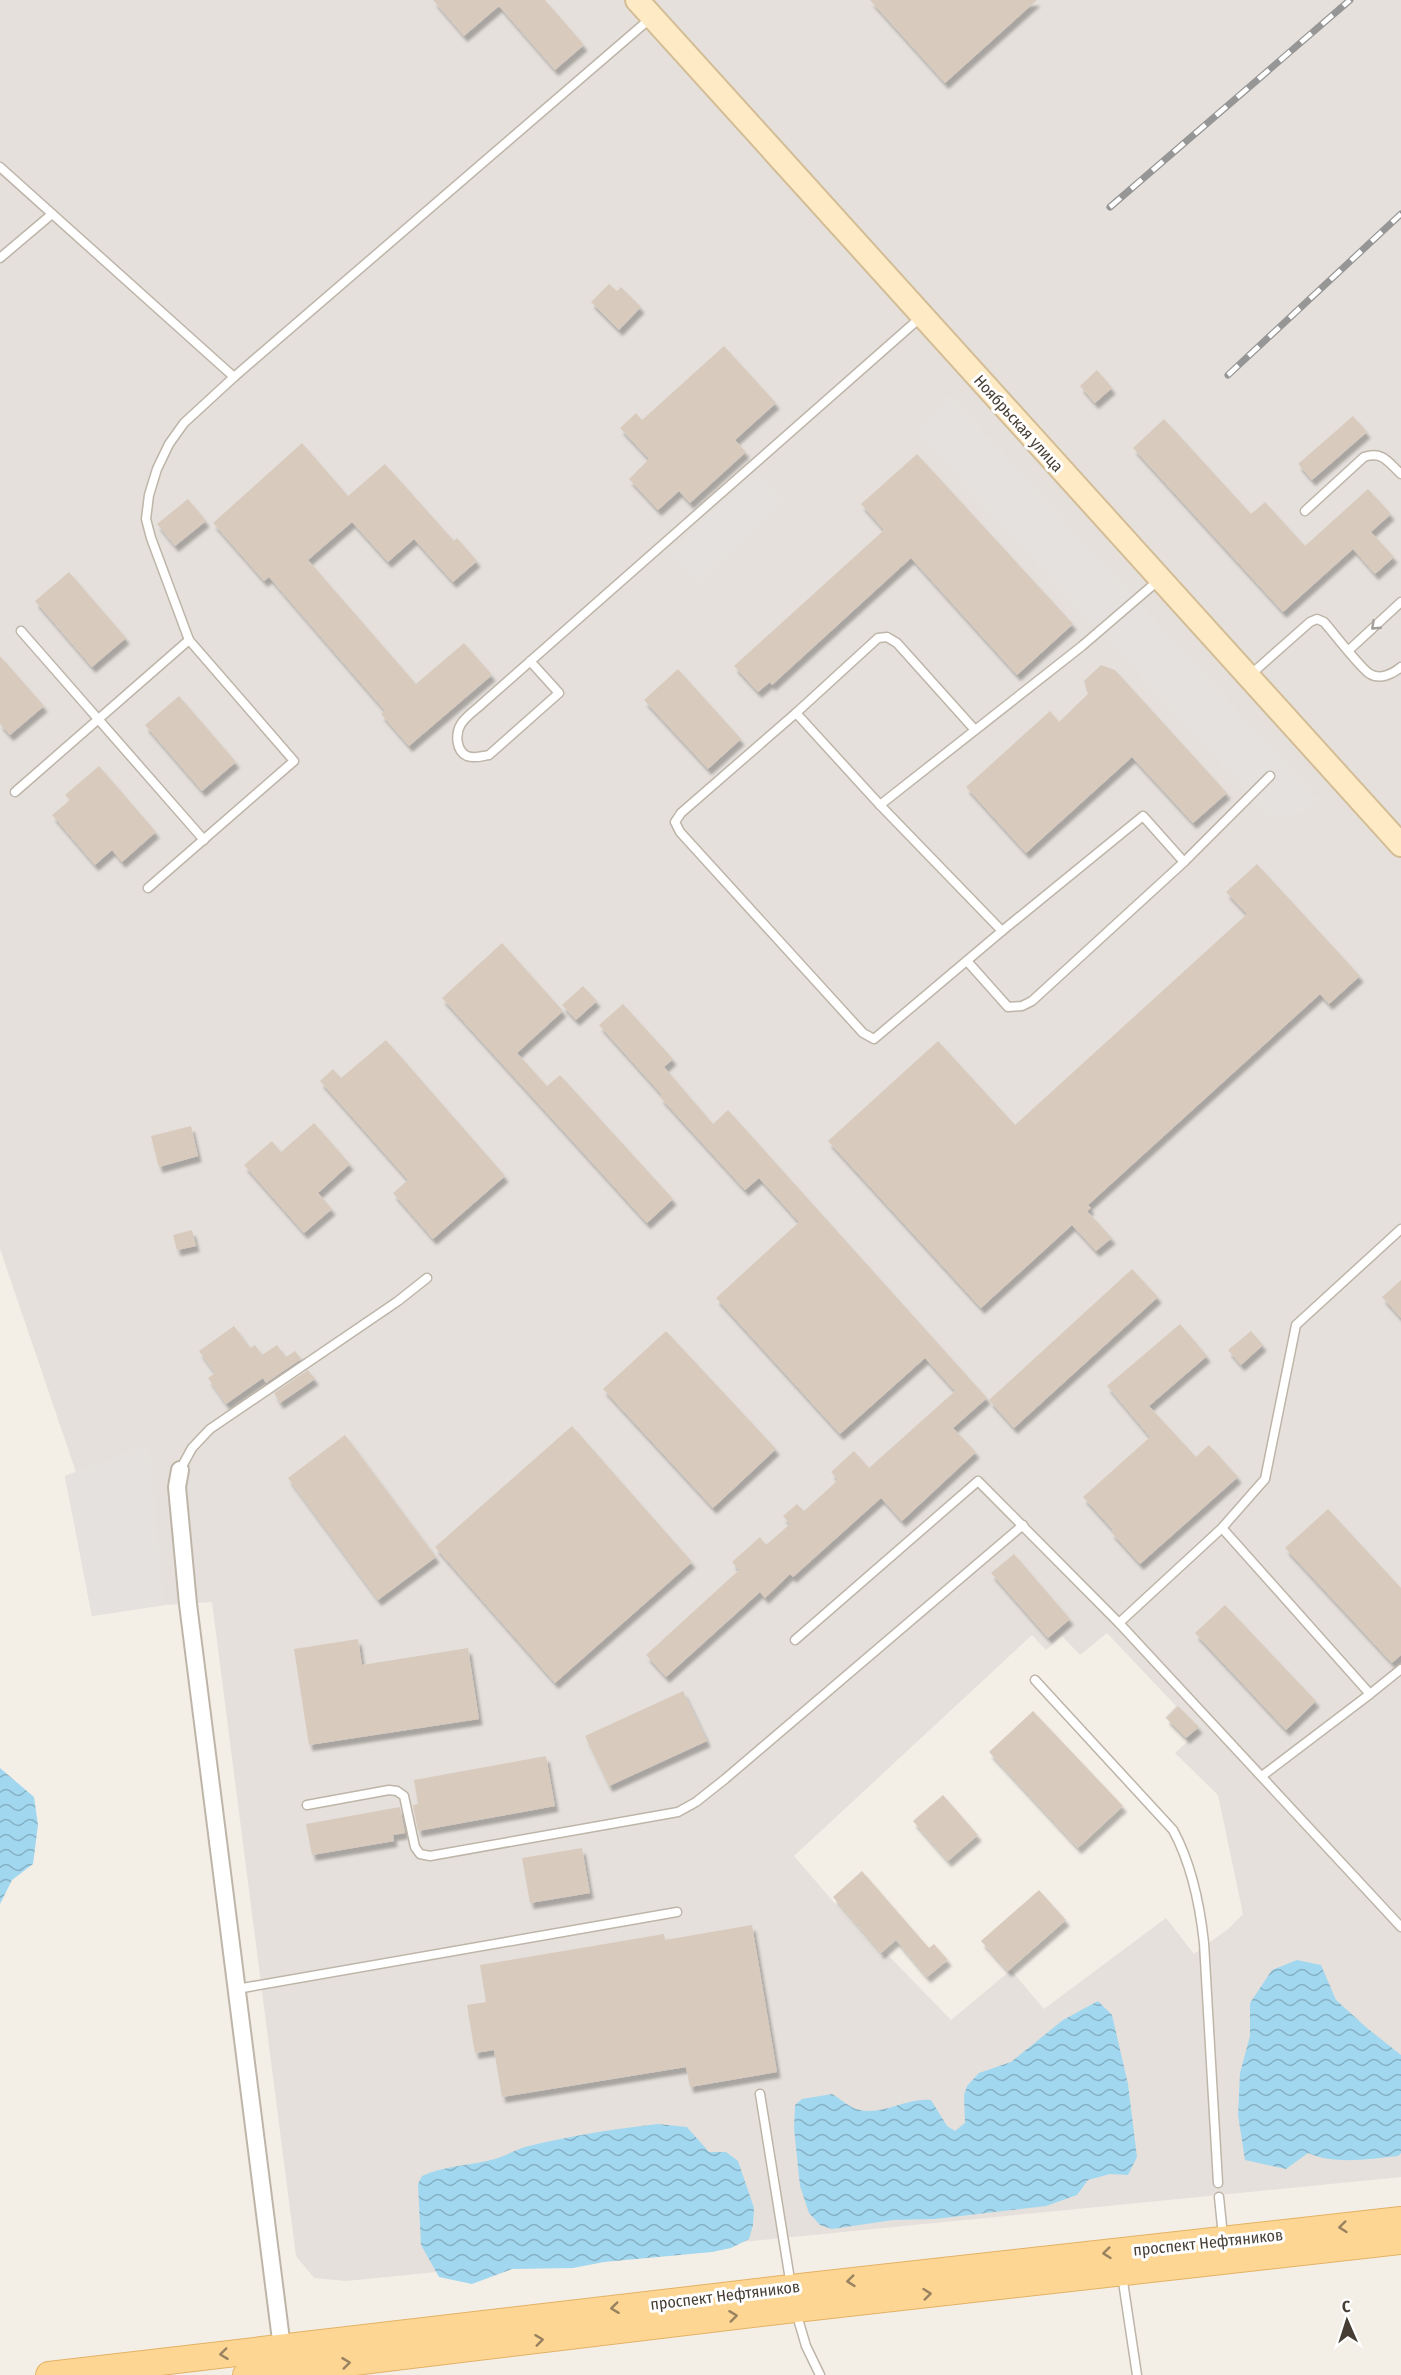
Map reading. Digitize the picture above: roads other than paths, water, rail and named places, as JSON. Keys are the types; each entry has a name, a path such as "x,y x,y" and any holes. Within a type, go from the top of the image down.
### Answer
{"main road":[{"name":"Ноябрьская улица","path":"637,0 1401,845"},
{"name":"проспект Нефтяников","path":"49,2375 375,2354 1223,2240 1401,2220"},
{"name":"проспект Нефтяников","path":"793,2298 1122,2272 1401,2241"},
{"name":"проспект Нефтяников","path":"246,2375 284,2359"}],"street":[{"path":"180,1470 177,1487 188,1604 284,2359"}],"lane":[{"path":"148,888 294,761 189,640 146,519 149,495 169,444 184,423 234,377 652,17"},
{"path":"0,167 234,377"},
{"path":"0,258 52,214"},
{"path":"530,661 558,693 489,755 477,758 466,756 459,748 457,739 461,722 530,661 922,315"},
{"path":"1305,511 1364,457 1374,454 1382,456 1401,474"},
{"path":"880,805 1082,646 1160,578"},
{"path":"1349,650 1401,602"},
{"path":"1248,676 1310,622 1317,619 1324,622 1369,674 1380,676 1394,672 1401,666"},
{"path":"21,631 204,840"},
{"path":"975,730 897,643 887,637 878,638 681,813 675,822 680,832 863,1033 874,1039 1143,816 1184,862"},
{"path":"15,792 189,640"},
{"path":"796,713 880,805 1002,931"},
{"path":"967,961 1008,1007 1022,1006 1032,1001 1184,862 1270,776"},
{"path":"1119,1623 1222,1528 1265,1479 1296,1324 1401,1229"},
{"path":"180,1470 192,1448 210,1429 398,1301 427,1278"},
{"path":"795,1640 978,1481 1119,1623 1401,1927"},
{"path":"307,1805 389,1790 398,1791 404,1796 415,1847 420,1854 430,1856 678,1812 696,1802 725,1779 1023,1525"},
{"path":"1222,1528 1370,1694"},
{"path":"1262,1776 1401,1669"},
{"path":"1035,1680 1173,1830 1180,1845 1200,1916 1204,1943 1218,2183"},
{"path":"237,1989 677,1912"},
{"path":"760,2094 793,2298 806,2346 820,2375"},
{"path":"1219,2197 1223,2240"},
{"path":"1122,2272 1137,2375"}],"water":[{"path":"0,1768 34,1797 38,1825 33,1864 12,1880 0,1904"},
{"path":"1297,1960 1321,1965 1336,2000 1401,2055 1401,2153 1398,2156 1341,2160 1318,2157 1308,2153 1286,2169 1245,2160 1238,2115 1240,2073 1250,2036 1250,2003 1272,1970"},
{"path":"1098,2001 1112,2015 1128,2084 1137,2157 1128,2175 1110,2174 1088,2180 1077,2195 1046,2206 935,2219 893,2220 832,2229 820,2225 809,2213 800,2186 794,2128 795,2105 802,2099 832,2094 853,2108 866,2111 885,2109 912,2101 931,2100 947,2126 955,2131 965,2123 964,2095 967,2086 979,2073 1011,2062 1063,2020"},
{"path":"658,2124 687,2127 709,2152 726,2152 738,2161 754,2208 749,2239 731,2248 712,2252 604,2262 573,2268 512,2269 472,2284 439,2277 421,2245 418,2184 422,2176 431,2172 495,2159 521,2148 542,2143 591,2133"}],"railway":[{"path":"1110,207 1350,0"},
{"path":"1228,375 1401,214"}]}
